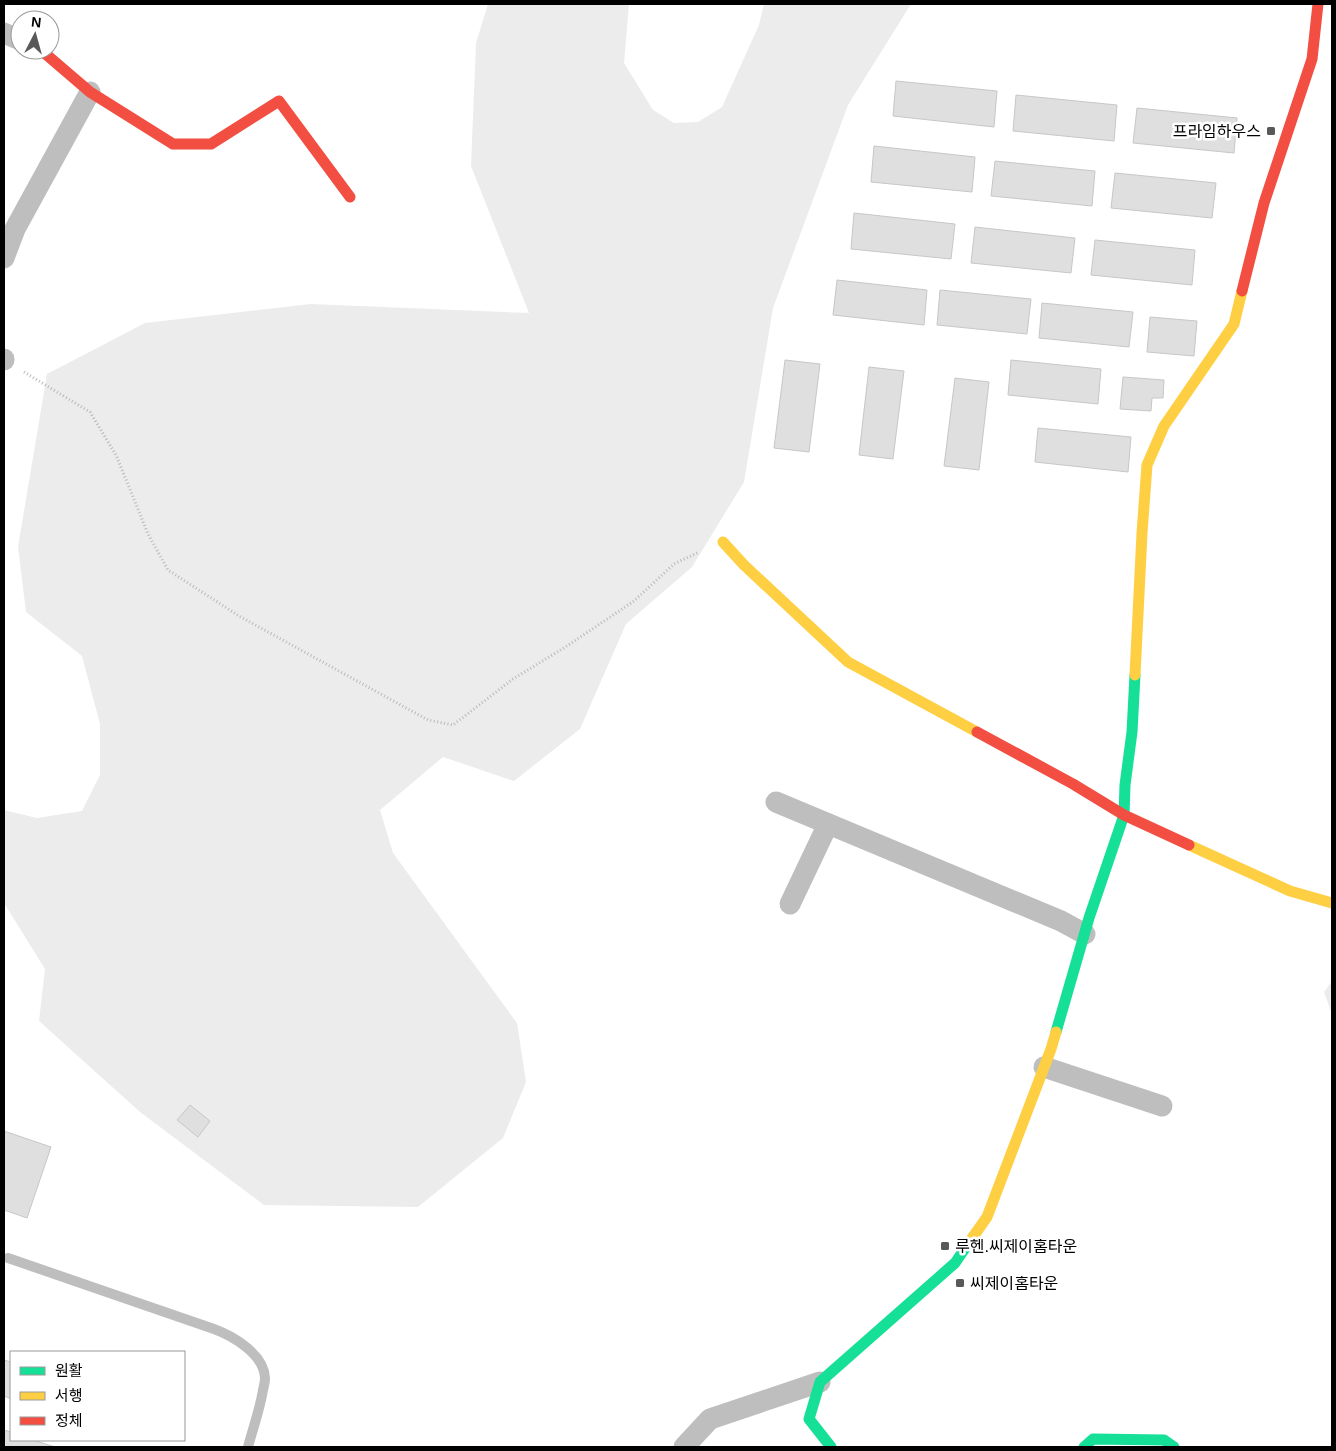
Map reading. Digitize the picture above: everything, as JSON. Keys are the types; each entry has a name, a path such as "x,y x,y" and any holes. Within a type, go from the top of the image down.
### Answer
{"street":[{"path":"684,1447 710,1419 820,1382 954,1264 987,1217 1051,1049 1084,934 1124,815 1125,784 1132,732 1147,465 1164,426 1234,324 1264,203 1312,59 1318,4"},
{"path":"53,60 90,92 172,144 211,144 279,101 350,197"},
{"path":"4,258 15,229 90,92"},
{"path":"722,542 848,662 1073,784 1124,815 1290,891 1332,904"},
{"path":"776,802 1061,921 1084,934"},
{"path":"790,904 828,824"},
{"path":"1044,1067 1162,1106"},
{"path":"820,1382 809,1419 830,1447"},
{"path":"1084,1447 1094,1439 1164,1440 1174,1447"}],"lane":[{"path":"8,1258 225,1333 239,1342 260,1362 265,1378 262,1400 248,1447"}],"path":[{"path":"4,360 90,412 116,455 148,534 168,570 239,616 428,720 453,725 513,679 567,646 634,601 674,564 722,542"}],"shaded area":[{"path":"488,4 629,4 624,63 653,110 674,123 698,122 722,107 759,25 764,4 911,4 848,105 773,308 744,482 692,567 626,624 580,729 514,781 443,757 380,810 393,853 517,1023 526,1082 503,1138 418,1207 264,1205 140,1112 39,1021 45,969 4,903 4,810 37,818 82,811 100,775 100,724 82,656 26,612 18,547 47,374 145,323 311,304 529,313 471,166 476,43"},
{"path":"1332,981 1332,1014 1324,992"}],"building":[{"path":"896,81 997,91 994,127 893,116"},
{"path":"1016,95 1117,105 1114,141 1013,131"},
{"path":"1137,108 1237,118 1234,153 1133,143"},
{"path":"874,146 975,157 972,192 871,182"},
{"path":"995,161 1095,171 1092,206 991,196"},
{"path":"1115,173 1216,183 1212,218 1111,208"},
{"path":"854,213 955,224 951,259 851,249"},
{"path":"975,227 1075,238 1071,273 971,263"},
{"path":"1095,240 1195,250 1192,285 1091,275"},
{"path":"837,280 927,290 924,325 833,315"},
{"path":"940,290 1031,299 1027,334 937,325"},
{"path":"1042,303 1133,312 1129,347 1039,338"},
{"path":"1150,317 1197,321 1194,356 1147,352"},
{"path":"785,360 820,364 809,452 774,448"},
{"path":"1011,360 1101,369 1098,404 1008,395"},
{"path":"869,367 904,371 893,459 859,455"},
{"path":"1123,377 1164,380 1163,398 1152,398 1151,411 1120,409"},
{"path":"955,378 989,382 979,470 944,466"},
{"path":"1038,428 1131,437 1128,472 1035,462"},
{"path":"190,1105 210,1121 198,1137 177,1120"},
{"path":"4,1131 51,1147 27,1218 4,1210"},
{"path":"4,1360 10,1362 10,1399 4,1396"},
{"path":"4,1430 10,1432 10,1441 36,1441 55,1447 4,1447"}],"traffic: fast":[{"path":"1056,1032 1089,918 1124,815 1135,675"},
{"path":"831,1447 809,1419 820,1382 955,1263 968,1244"},
{"path":"1084,1447 1093,1439 1164,1440 1174,1447"}],"traffic: slow":[{"path":"1135,675 1147,465 1164,426 1234,324 1242,291"},
{"path":"723,542 744,565 848,662 977,732"},
{"path":"1189,845 1290,891 1332,903"},
{"path":"968,1244 987,1217 1056,1032"}],"traffic: jam":[{"path":"1242,291 1264,203 1312,59 1318,4"},
{"path":"53,60 90,92 173,144 211,144 279,101 350,197"},
{"path":"977,732 1073,784 1124,815 1189,845"}],"place":[{"name":"프라임하우스","path":"1271,131"},
{"name":"루헨.씨제이홈타운","path":"945,1246"},
{"name":"씨제이홈타운","path":"960,1283"}]}
